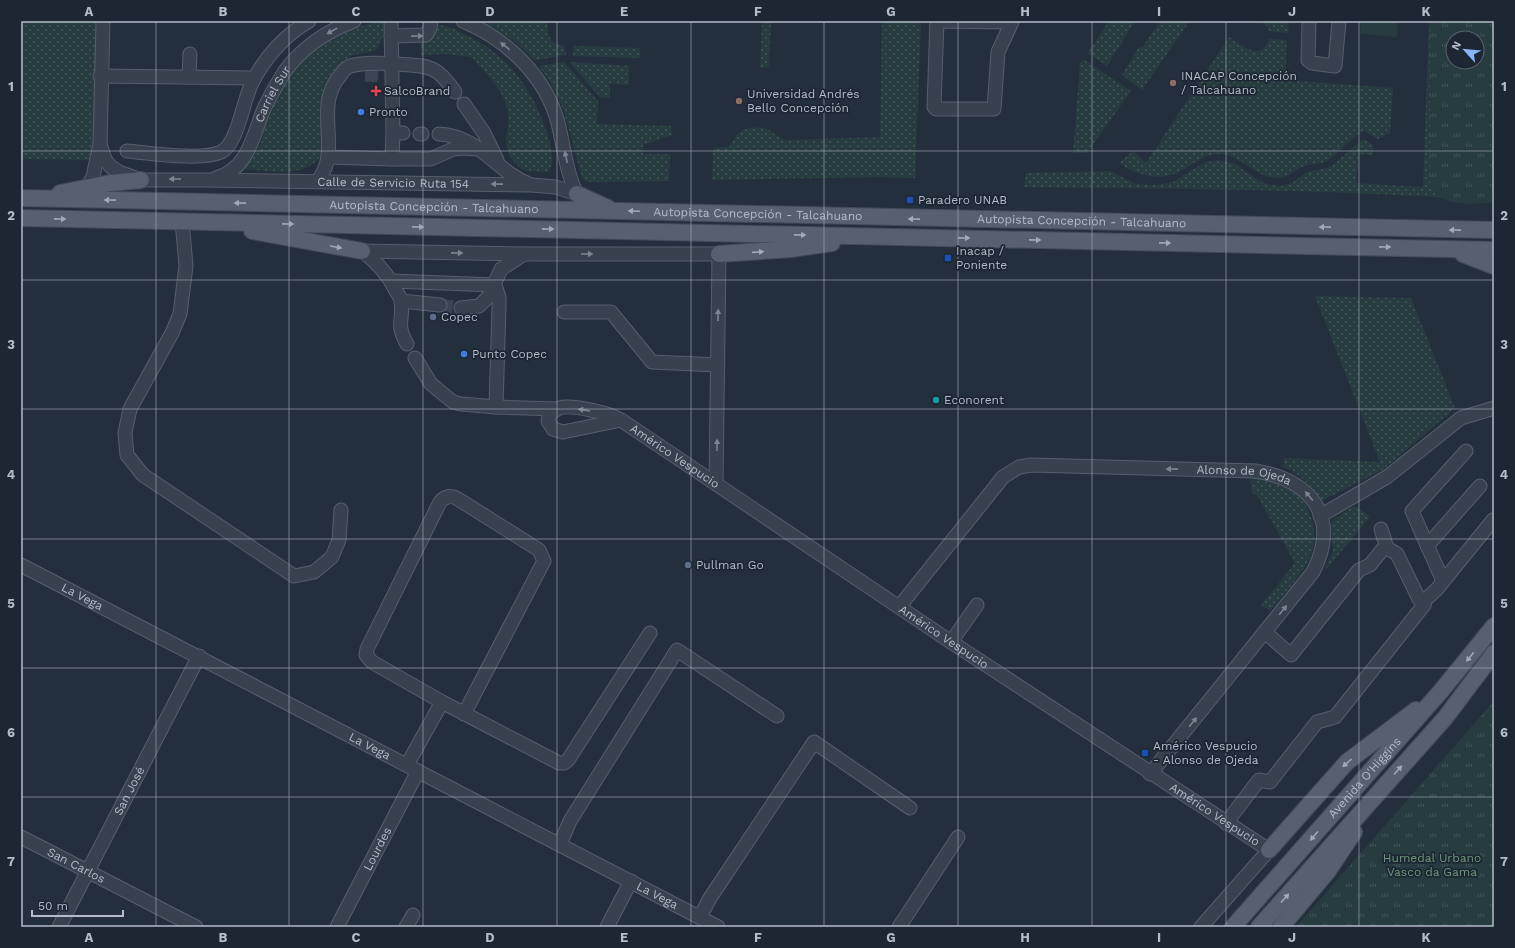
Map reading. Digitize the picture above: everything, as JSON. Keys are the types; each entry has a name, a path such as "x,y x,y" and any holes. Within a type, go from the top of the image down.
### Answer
{"main road":[{"path":"22,198 141,180"},
{"path":"577,194 615,211"},
{"name":"Autopista Concepción - Talcahuano","path":"22,198 905,219 1494,230"},
{"name":"Autopista Concepción - Talcahuano","path":"21,218 1494,250"},
{"path":"201,222 362,251"},
{"path":"719,254 791,249 869,236"},
{"path":"1442,249 1462,253 1494,266"},
{"name":"Avenida O'Higgins","path":"1233,927 1442,691 1494,626"},
{"name":"Avenida O'Higgins","path":"1259,927 1445,718 1494,653"},
{"path":"1445,718 1465,702 1494,672"},
{"path":"1269,850 1347,762 1442,691"},
{"path":"1281,927 1328,871 1354,832 1372,799"}],"street":[{"path":"103,21 100,76 100,144 104,159 113,169 141,180"},
{"name":"Carriel Sur","path":"208,180 232,171 244,157 271,95 294,61 323,36 354,21"},
{"path":"391,21 388,72 398,133 392,159"},
{"path":"391,36 426,35 430,28 431,21"},
{"path":"464,21 485,31 508,48 539,82 547,95 558,122 569,173 577,194"},
{"path":"937,21 1012,22 998,52 994,109 934,107 937,21"},
{"path":"1309,21 1308,60 1312,63 1335,66 1338,21"},
{"path":"127,151 201,156 223,151 229,145 235,132 244,102 254,78 271,53 304,23"},
{"path":"189,77 190,54"},
{"path":"318,181 324,171 328,157 328,99 335,82 345,70 351,66 388,72 431,67 444,77 455,92"},
{"path":"100,76 254,78"},
{"path":"464,104 484,133 499,164"},
{"path":"439,134 455,136 481,149 513,176 531,185"},
{"path":"88,187 93,177 96,157 100,144"},
{"path":"328,157 431,159 461,148 481,149"},
{"name":"Calle de Servicio Ruta 154","path":"141,180 318,181 531,185 556,187 577,194"},
{"path":"182,221 186,266 180,314 172,333 130,409 125,432 127,455 143,475 294,576 314,572 332,557 339,540 341,510"},
{"path":"362,251 524,254 719,254 716,484"},
{"path":"362,251 378,264 392,282 401,301 399,323 407,344"},
{"path":"461,308 479,306 489,296 498,275 505,266 524,254"},
{"path":"392,282 495,285"},
{"path":"495,285 499,297 496,407"},
{"path":"401,301 440,306"},
{"path":"564,312 611,312 652,362 718,365"},
{"path":"415,358 431,384 445,398 461,404 557,409"},
{"name":"Américo Vespucio","path":"621,420 563,432 553,429 548,421 548,416 557,409 564,407 605,413 621,420 951,642 1150,774 1269,850"},
{"path":"1320,516 1388,477 1461,418 1494,408"},
{"path":"1443,581 1412,511 1466,451"},
{"name":"Alonso de Ojeda","path":"899,607 1002,477 1019,467 1031,465 1255,471 1267,472 1280,476 1299,486 1312,499 1320,516 1323,543 1318,563 1306,581 1150,774"},
{"path":"1427,546 1480,486"},
{"path":"464,714 544,561 539,550 452,496 445,498 440,502 366,652 368,659 372,662 464,714 559,763 564,763 568,760 650,633"},
{"path":"1422,602 1443,581 1493,520"},
{"path":"1226,823 1259,780 1270,782 1317,722 1335,717 1424,605 1397,554 1387,548 1381,529"},
{"path":"1265,632 1291,655 1359,570 1370,565 1383,549 1387,548"},
{"name":"La Vega","path":"21,565 199,656 718,927"},
{"path":"951,642 977,605"},
{"path":"560,844 570,821 677,650 776,716"},
{"name":"San José","path":"60,927 199,656"},
{"name":"Lourdes","path":"337,927 442,702"},
{"path":"700,917 710,898 814,742 910,808"},
{"name":"San Carlos","path":"21,836 196,927"},
{"path":"899,927 958,837"},
{"path":"1201,927 1269,850"},
{"path":"607,927 631,881"},
{"path":"406,927 413,915"}],"green space":[{"path":"21,21 96,21 93,160 21,159"},
{"path":"378,21 383,21 384,29 380,43 376,50 354,55 344,61 332,73 327,83 325,88 322,154 315,162 307,167 285,172 241,169 257,150 270,111 280,90 301,62 314,51 344,33"},
{"path":"482,21 548,21 548,33 552,42 564,46 566,55 535,60 512,39"},
{"path":"762,21 771,21 769,67 760,68"},
{"path":"882,21 921,21 915,178 879,177 712,180 713,148 729,147 739,132 747,129 766,129 785,140 880,137"},
{"path":"1109,21 1135,21 1107,66 1088,53"},
{"path":"1160,21 1189,22 1142,90 1122,75 1139,47 1142,48"},
{"path":"1260,21 1289,21 1288,33 1268,31 1268,27"},
{"path":"1361,21 1398,21 1397,37 1360,34"},
{"path":"1429,21 1494,21 1494,201 1318,192 1024,187 1026,173 1110,171 1136,184 1155,185 1173,182 1205,162 1220,160 1235,164 1266,184 1281,186 1292,183 1307,172 1327,168 1333,165 1363,139 1373,145 1373,155 1359,154 1356,183 1423,187"},
{"path":"1430,21 1494,21 1494,203 1459,203 1436,194 1430,187"},
{"path":"437,25 446,26 483,44 496,53 517,75 534,101 548,135 552,160 548,172 525,171 515,163 509,155 506,140 508,114 506,104 496,85 471,57 445,54 421,55 420,41"},
{"path":"1229,37 1245,47 1256,51 1261,50 1266,46 1269,39 1287,40 1285,80 1393,88 1390,133 1378,139 1364,131 1354,137 1329,160 1323,163 1305,166 1284,177 1275,178 1259,173 1236,159 1220,154 1204,157 1180,171 1171,175 1163,176 1145,175 1119,163 1133,151 1146,163"},
{"path":"574,46 640,48 640,58 573,56"},
{"path":"1083,59 1131,91 1087,153 1073,153 1080,63"},
{"path":"564,62 598,101 597,124 671,126 672,135 643,145 643,154 670,154 669,181 586,182 582,178 564,112 556,92 539,66"},
{"path":"571,62 629,66 629,85 610,84 610,98 600,97 571,64"},
{"path":"1315,296 1411,298 1455,408 1384,469 1322,501 1305,481 1295,473 1283,467 1284,458 1380,462"},
{"path":"1266,477 1288,486 1298,495 1309,512 1314,531 1313,551 1306,566 1270,611 1261,605 1295,563 1257,495 1252,493 1250,478"},
{"path":"1352,507 1358,507 1370,517 1324,572 1333,551 1331,523 1334,519"},
{"name":"Humedal Urbano Vasco da Gama","path":"1494,701 1494,927 1296,927"}],"tunnel":[{"path":"365,75 381,76"},
{"path":"440,305 461,308"}],"place":[{"name":"INACAP Concepción / Talcahuano","path":"1173,83"},
{"name":"SalcoBrand","path":"376,91"},
{"name":"Universidad Andrés Bello Concepción","path":"739,101"},
{"name":"Pronto","path":"361,112"},
{"name":"Paradero UNAB","path":"910,200"},
{"name":"Inacap / Poniente","path":"948,258"},
{"name":"Copec","path":"433,317"},
{"name":"Punto Copec","path":"464,354"},
{"name":"Econorent","path":"936,400"},
{"name":"Pullman Go","path":"688,565"},
{"name":"Américo Vespucio - Alonso de Ojeda","path":"1145,753"}]}
